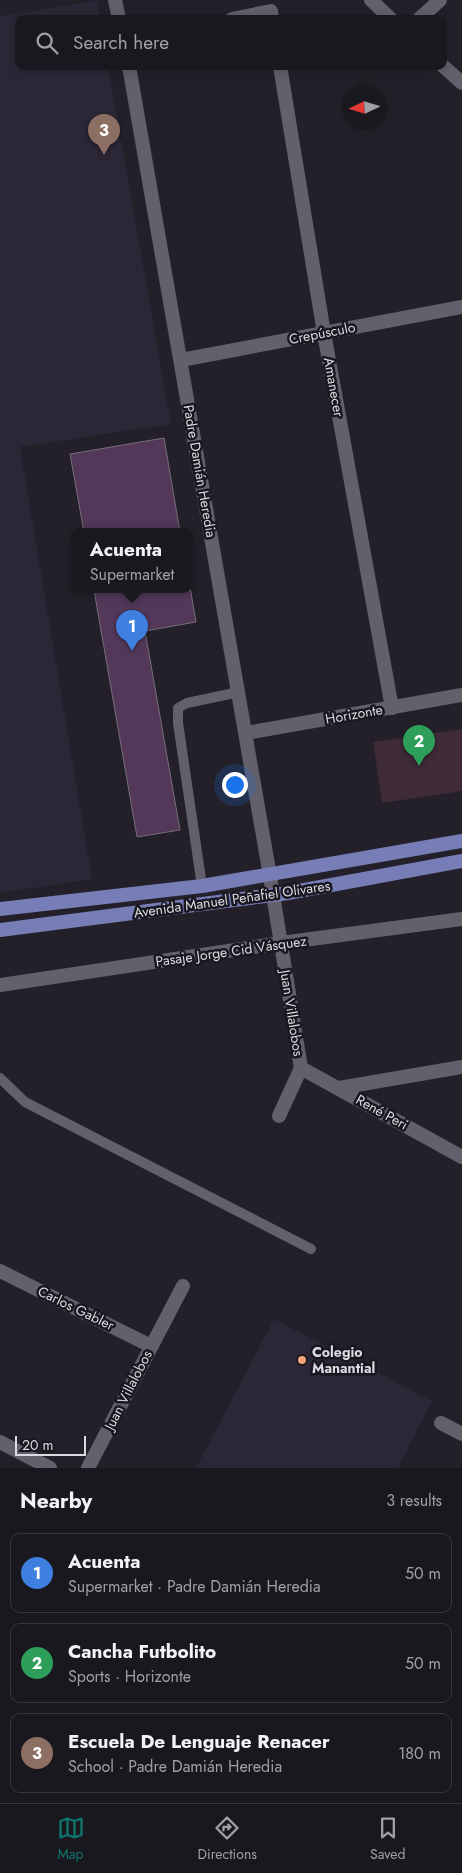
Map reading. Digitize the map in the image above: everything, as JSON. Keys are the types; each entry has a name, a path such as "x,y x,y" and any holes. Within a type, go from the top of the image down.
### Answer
{"main road":[{"name":"Avenida Manuel Peñafiel Olivares","path":"0,909 202,886 270,876 462,841"},
{"name":"Avenida Manuel Peñafiel Olivares","path":"0,930 273,894 462,861"}],"street":[{"path":"115,0 118,15"},
{"path":"370,0 387,15"},
{"path":"423,15 440,0"},
{"path":"252,15 271,11 272,15"},
{"name":"Padre Damián Heredia","path":"130,70 270,876"},
{"name":"Amanecer","path":"281,70 324,333 392,708"},
{"path":"447,70 462,83"},
{"name":"Crepúsculo","path":"181,360 462,307"},
{"name":"Horizonte","path":"246,733 462,695"},
{"name":"Juan Villalobos","path":"270,876 301,1068 279,1116"},
{"name":"Pasaje Jorge Cid Vásquez","path":"0,985 462,918"},
{"path":"339,1088 462,1067"},
{"name":"René Peri","path":"301,1068 462,1157"},
{"name":"Carlos Gabler","path":"0,1271 151,1346"},
{"name":"Juan Villalobos","path":"88,1468 183,1286"},
{"path":"441,1423 462,1434"},
{"path":"0,1442 50,1468"}],"lane":[{"path":"202,886 178,723 178,708 187,703 239,692"},
{"path":"0,1078 25,1102 311,1249"}],"shaded area":[{"path":"97,1 99,15 15,15 15,70 109,70 171,424 20,447 92,879 0,893 0,16"},
{"path":"462,729 462,791 382,803 373,742"},
{"name":"Colegio Manantial","path":"274,1319 432,1401 398,1468 196,1468"}],"building":[{"path":"164,438 179,528 83,528 70,454"},
{"path":"95,593 191,593 196,622 145,631 180,830 137,837"}],"place":[{"name":"Escuela De Lenguaje Renacer","path":"104,155"},
{"name":"Acuenta","path":"132,651"},
{"name":"Cancha Futbolito","path":"419,766"},
{"name":"Colegio Manantial","path":"302,1360"}]}
